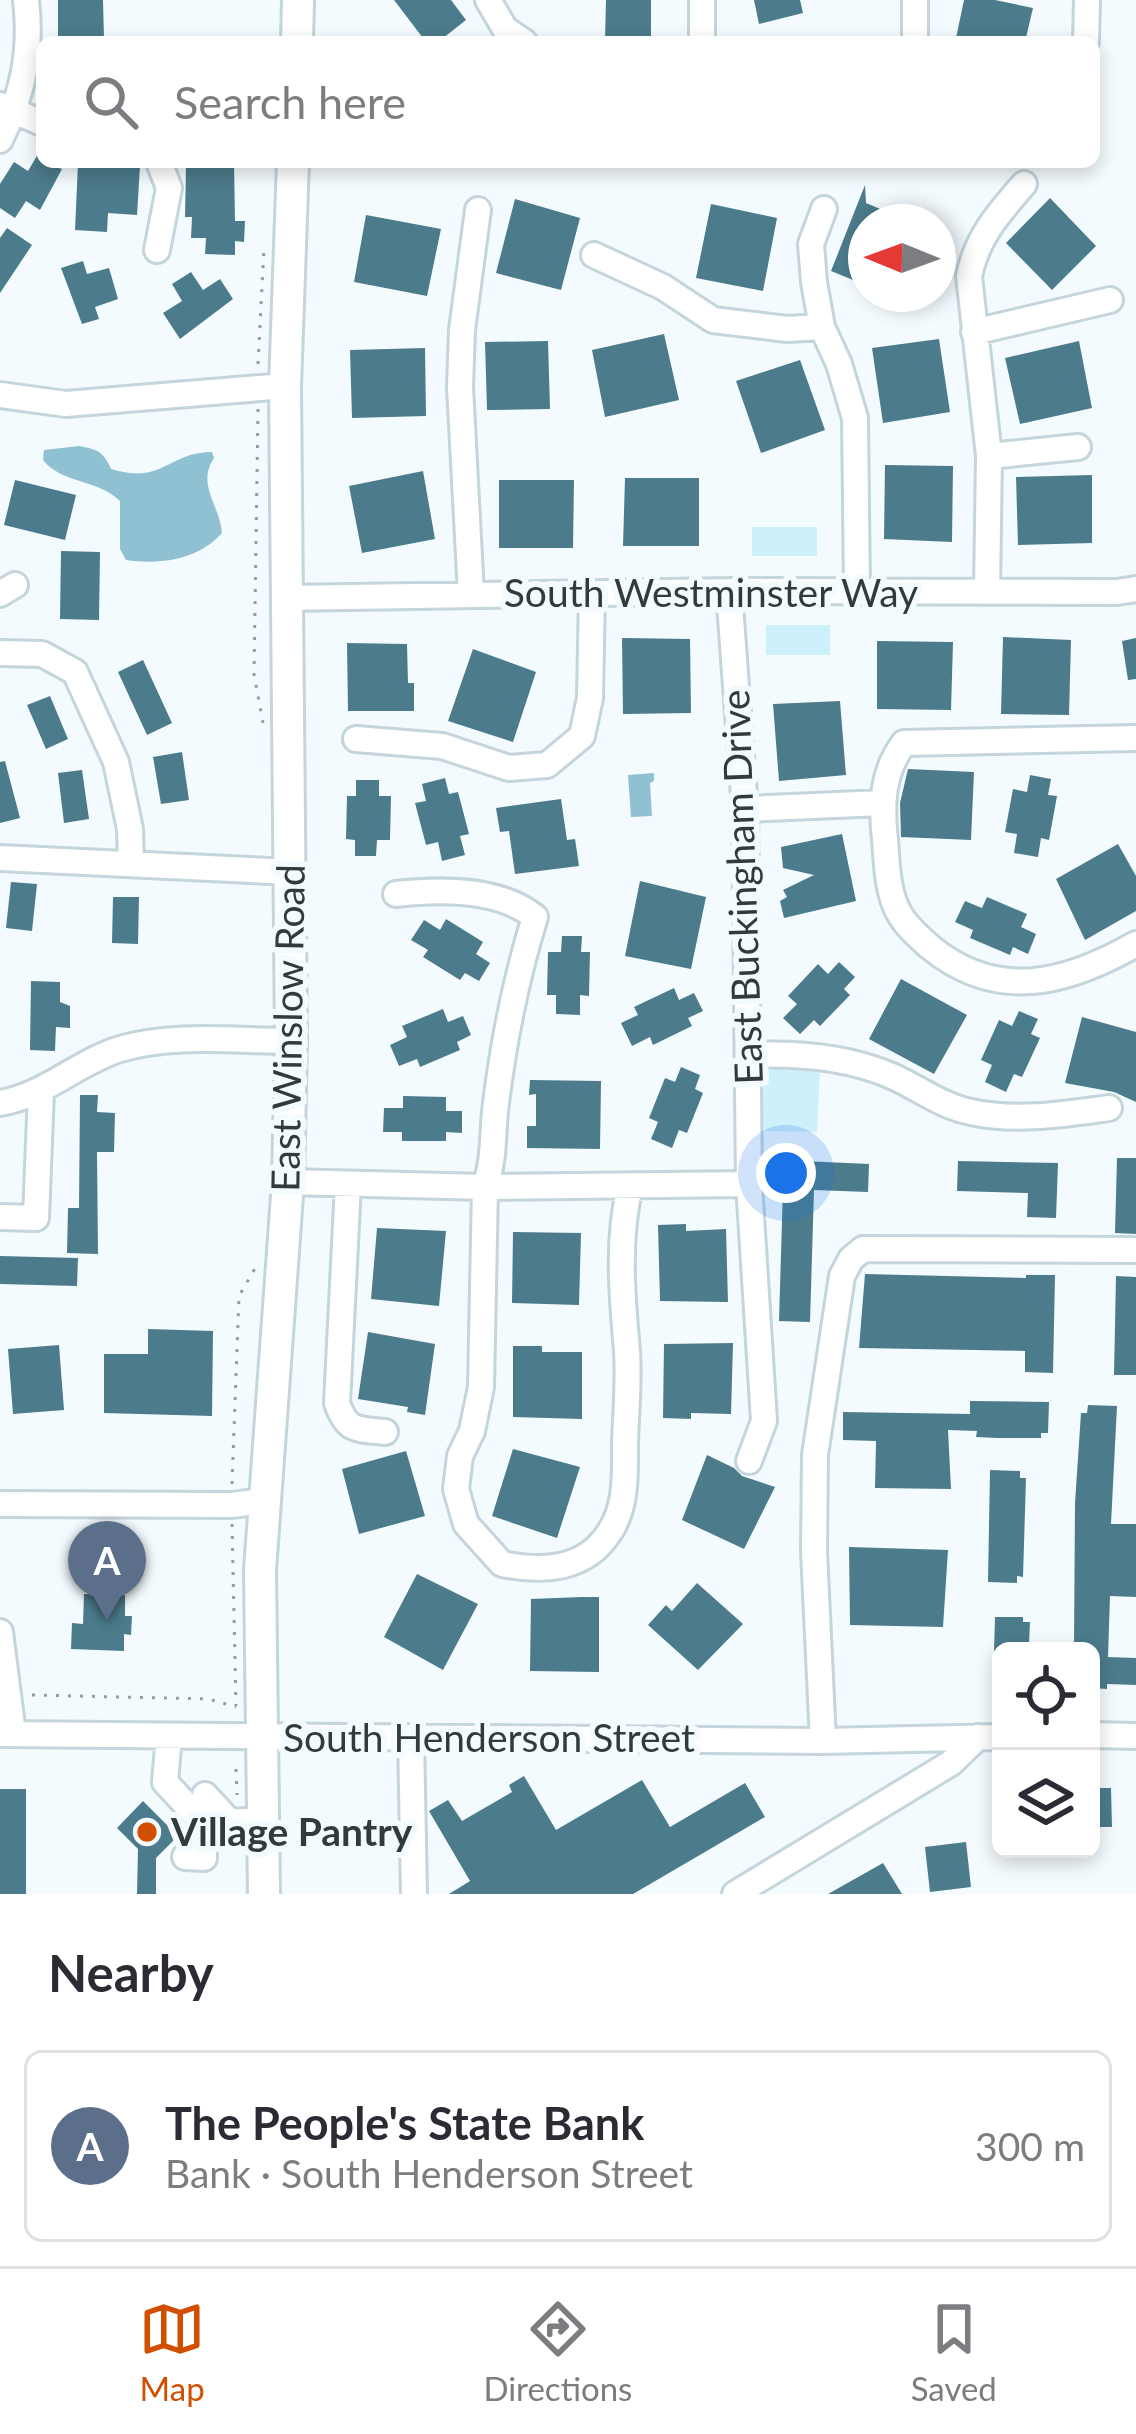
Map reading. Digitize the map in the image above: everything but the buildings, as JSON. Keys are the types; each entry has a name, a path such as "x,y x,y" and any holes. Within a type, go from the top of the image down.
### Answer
{"main road":[{"path":"297,36 298,0"},
{"name":"East Winslow Road","path":"264,1894 261,1736 247,1503 288,1182 291,872 286,598 271,387 291,168"}],"street":[{"path":"0,140 7,108 28,61 26,0"},
{"path":"488,0 507,36"},
{"path":"702,0 702,36"},
{"path":"915,0 915,36"},
{"path":"1086,36 1087,0"},
{"path":"7,108 36,120"},
{"path":"157,250 169,188 161,168"},
{"path":"987,591 988,456 968,276 986,227 1024,184"},
{"path":"824,209 811,244 822,327 855,418 857,591"},
{"path":"471,594 460,387 462,330 478,210"},
{"path":"594,255 663,287 713,320 787,329 822,327"},
{"path":"974,332 1110,300"},
{"path":"0,395 66,404 271,387"},
{"path":"988,456 1078,447"},
{"name":"South Westminster Way","path":"286,598 1136,589"},
{"name":"East Buckingham Drive","path":"729,591 746,809 749,1184 764,1421 748,1461"},
{"path":"356,739 442,746 509,768 547,765 582,736 590,698 592,592"},
{"path":"0,653 42,654 75,672 116,762 130,829 131,864"},
{"path":"1136,738 904,743 893,757 882,803 890,887 899,913 955,967 990,981 1036,981 1070,976 1136,944"},
{"path":"746,809 882,803"},
{"path":"0,858 291,872"},
{"path":"396,894 433,890 516,901 535,917 515,980 495,1108 494,1160 485,1187 481,1387 472,1431 460,1456 456,1489 466,1524 502,1564 552,1571 574,1562 609,1534 624,1491 623,1216 630,1186"},
{"path":"0,1102 40,1091 97,1059 135,1045 291,1041"},
{"path":"749,1054 853,1064 887,1074 968,1112 1024,1117 1109,1108"},
{"path":"0,1217 36,1218 40,1091"},
{"path":"288,1182 485,1187 749,1184"},
{"path":"348,1184 337,1403 344,1422 356,1429 385,1432"},
{"path":"823,1741 814,1455 842,1276 851,1259 862,1250 1136,1250"},
{"path":"0,1504 247,1503"},
{"path":"1,1649 8,1695 6,1734"},
{"name":"South Henderson Street","path":"6,1734 168,1746 261,1736 823,1741 990,1737"},
{"path":"1100,1735 1136,1736"},
{"path":"735,1894 990,1737"},
{"path":"411,1738 414,1894"},
{"path":"168,1746 197,1787 230,1821"},
{"path":"168,1746 165,1782 203,1822 204,1858 184,1857"},
{"path":"203,1822 263,1820"}],"path":[{"path":"264,248 271,387 254,674 264,731"},
{"path":"8,1695 209,1699 236,1707 247,1503 239,1296 257,1265"}],"shaded area":[{"path":"79,446 99,452 111,469 128,473 154,471 197,453 212,452 208,486 222,533 202,549 178,558 126,560 120,549 120,501 43,460 44,450"},
{"path":"752,527 817,527 817,556 752,556"},
{"path":"766,625 830,625 830,655 766,655"},
{"path":"654,773 652,816 631,817 628,775"},
{"path":"766,1067 820,1068 817,1132 764,1131 760,1073"}],"place":[{"name":"The People's State Bank","path":"107,1620"},
{"name":"Village Pantry","path":"147,1832"}]}
